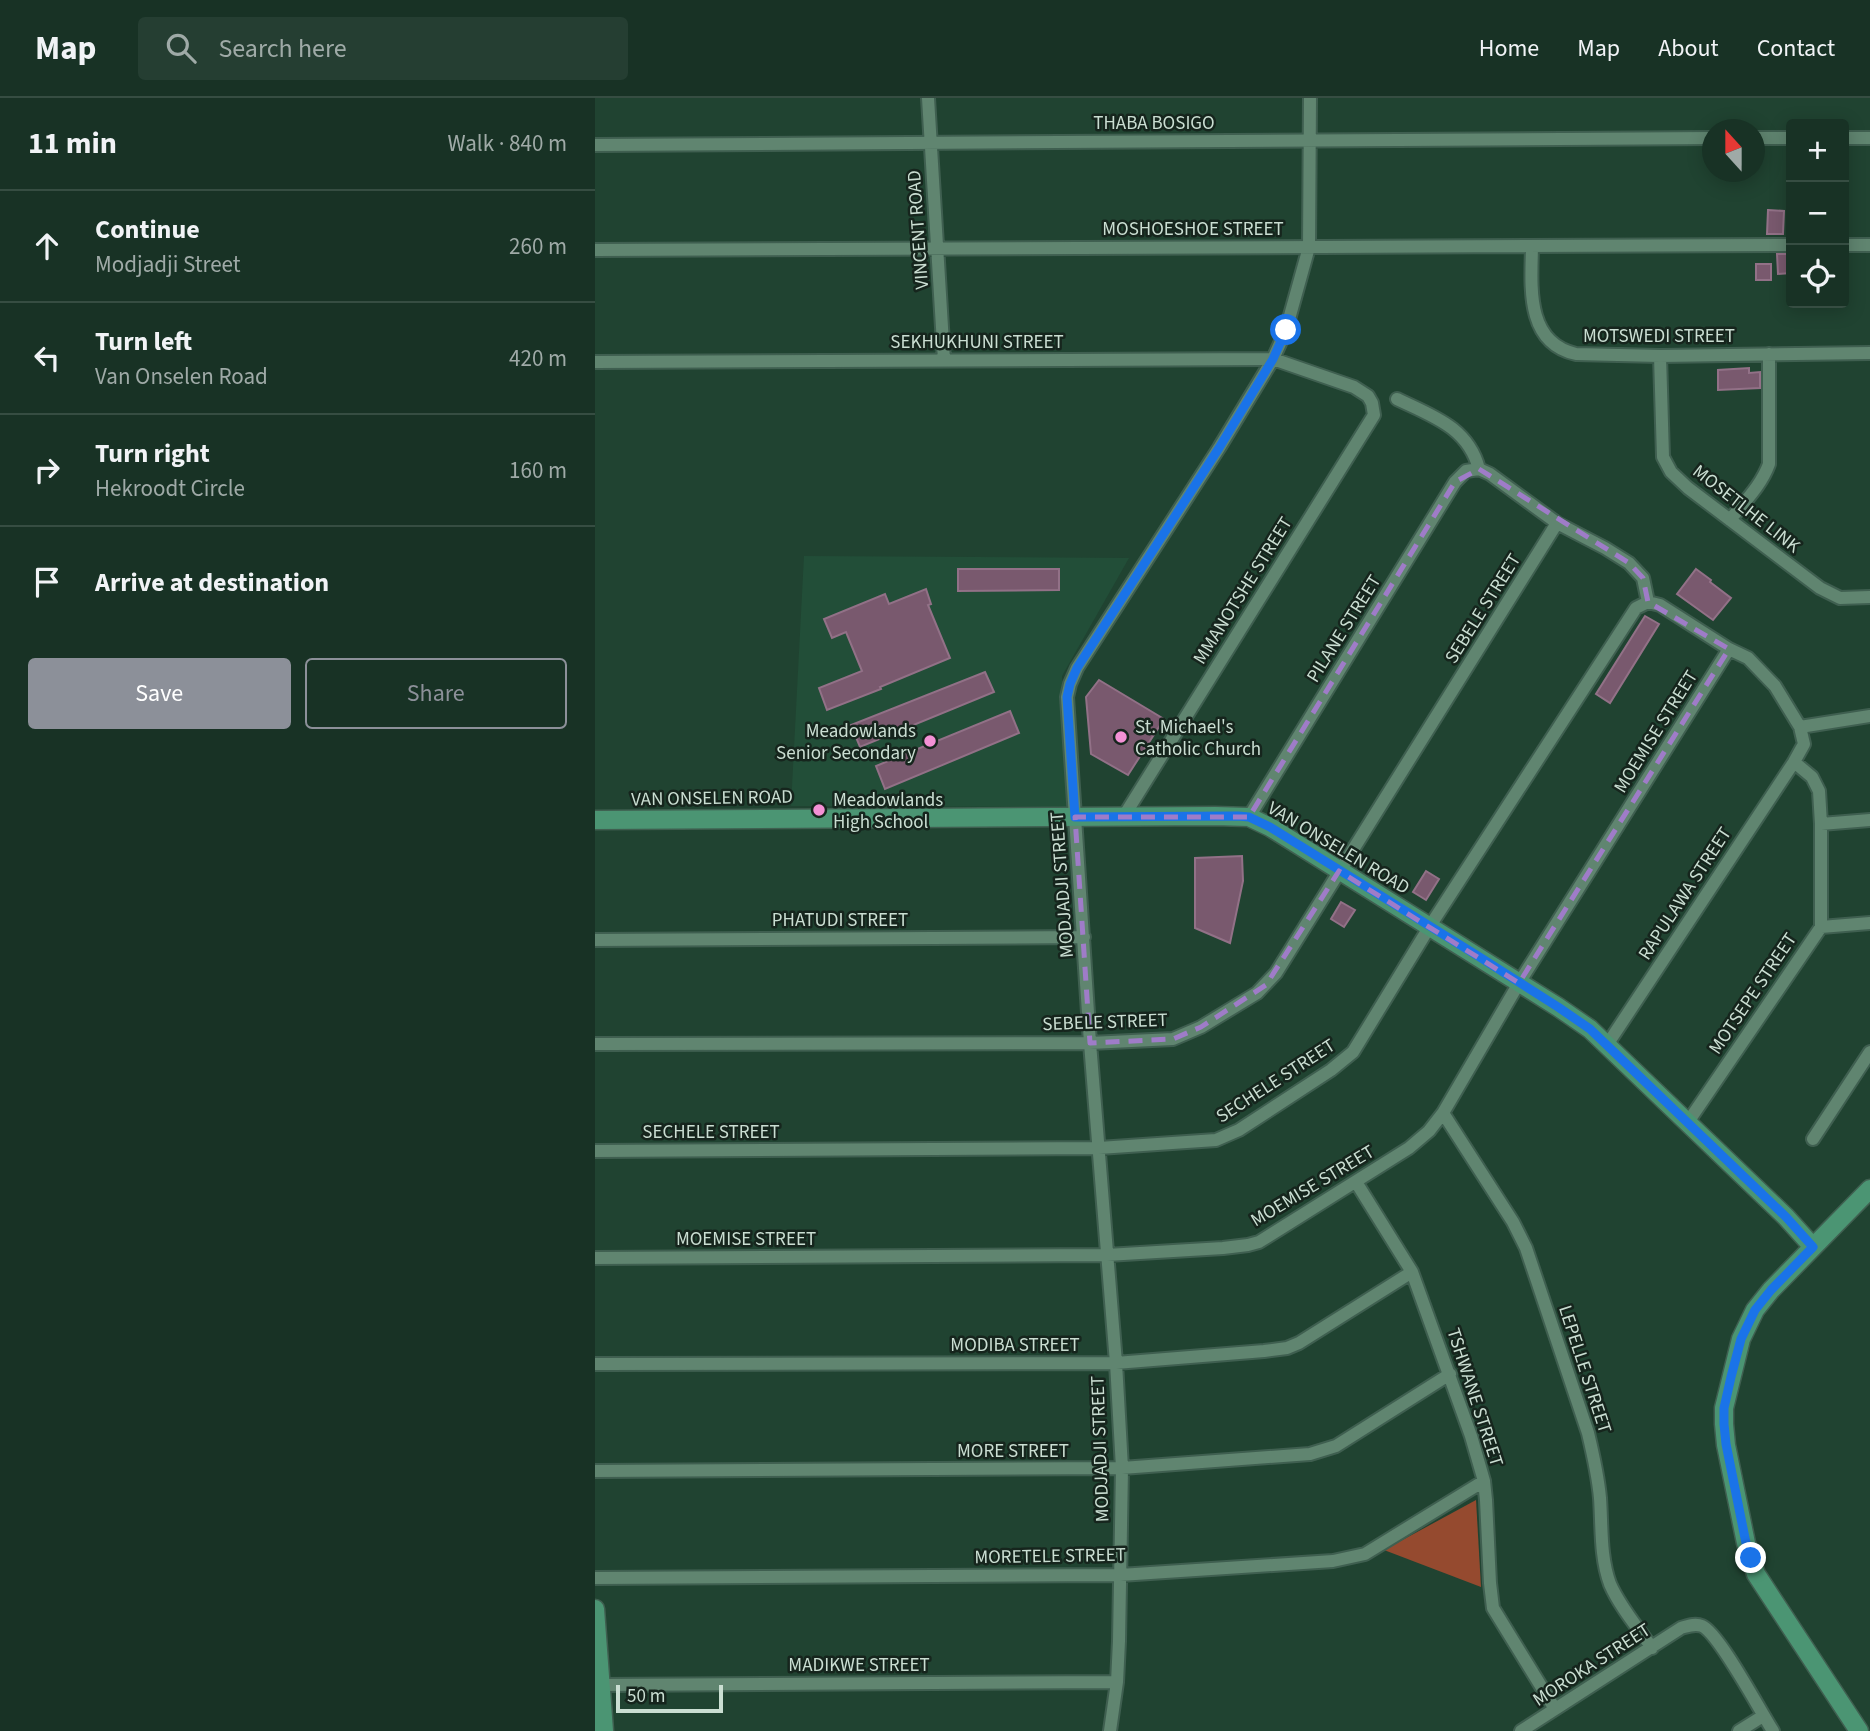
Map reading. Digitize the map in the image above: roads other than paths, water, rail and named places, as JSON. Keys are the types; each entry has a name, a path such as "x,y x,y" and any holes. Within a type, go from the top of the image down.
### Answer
{"street":[{"name":"VINCENT ROAD","path":"928,98 944,360"},
{"name":"MODJADJI STREET","path":"1110,1731 1117,1682 1122,1468 1067,697 1073,676 1219,448 1273,359 1286,330 1309,247 1310,98"},
{"name":"THABA BOSIGO","path":"595,145 1702,138"},
{"path":"1765,138 1786,138"},
{"path":"1849,138 1870,138"},
{"name":"MOSHOESHOE STREET","path":"595,250 1786,245"},
{"path":"1849,245 1870,245"},
{"name":"MOTSWEDI STREET","path":"1532,247 1533,305 1546,338 1564,351 1576,354 1660,356 1870,353"},
{"path":"1730,520 1766,474 1769,464 1769,354"},
{"name":"MOSETLHE LINK","path":"1660,356 1664,457 1671,472 1688,488 1820,588 1840,598 1870,597"},
{"name":"SEKHUKHUNI STREET","path":"595,362 1273,359 1354,387"},
{"name":"MMANOTSHE STREET","path":"1124,816 1374,415 1373,403 1368,396 1354,387"},
{"path":"1397,399 1451,425 1467,443 1479,469 1490,474 1557,523 1629,564 1643,578 1648,602 1660,605 1748,659 1775,686 1800,727 1804,744 1794,762 1812,777 1819,791 1821,927"},
{"name":"PILANE STREET","path":"1249,817 1455,482 1466,471 1479,469"},
{"name":"SEBELE STREET","path":"595,1044 1090,1043 1173,1039 1201,1027 1257,993 1276,973 1557,523"},
{"name":"SECHELE STREET","path":"595,1151 1099,1148 1201,1142 1224,1137 1239,1130 1331,1070 1353,1052 1430,926 1636,608 1648,602"},
{"name":"MOEMISE STREET","path":"595,1258 1107,1255 1259,1242 1409,1148 1429,1131 1443,1113 1519,983 1729,649"},
{"path":"1800,727 1870,716"},
{"name":"RAPULAWA STREET","path":"1608,1045 1794,762"},
{"name":"VAN ONSELEN ROAD","path":"595,820 1249,817 1430,926 1574,1018 1608,1045 1786,1217 1813,1247"},
{"path":"1821,824 1870,820"},
{"name":"MOTSEPE STREET","path":"1688,1122 1821,927 1870,923"},
{"name":"PHATUDI STREET","path":"595,940 1084,937"},
{"path":"1813,1139 1870,1052"},
{"name":"LEPELLE STREET","path":"1443,1113 1513,1222 1526,1248 1591,1446 1600,1495 1603,1551 1610,1584 1619,1602 1652,1648"},
{"name":"TSHWANE STREET","path":"1356,1182 1412,1272 1471,1436 1483,1481 1488,1518 1493,1608 1555,1709"},
{"path":"1859,1731 1756,1574 1744,1533 1726,1444 1724,1408 1741,1339 1755,1310 1771,1290 1870,1189"},
{"name":"MODIBA STREET","path":"595,1364 1116,1363 1265,1351 1287,1348 1312,1337 1412,1272"},
{"name":"MORE STREET","path":"595,1471 1122,1468 1310,1454 1336,1446 1450,1374"},
{"name":"MORETELE STREET","path":"595,1578 1120,1575 1333,1561 1354,1558 1383,1545 1483,1481"},
{"path":"595,1609 604,1731"},
{"name":"MOROKA STREET","path":"1521,1731 1681,1628 1692,1625 1702,1626 1719,1642 1763,1716"},
{"name":"MADIKWE STREET","path":"600,1685 1117,1682"},
{"path":"1739,1731 1763,1716 1773,1731"}],"place":[{"name":"St. Michael's Catholic Church","path":"1121,737"},
{"name":"Meadowlands Senior Secondary","path":"930,741"},
{"name":"Meadowlands High School","path":"819,810"}]}
